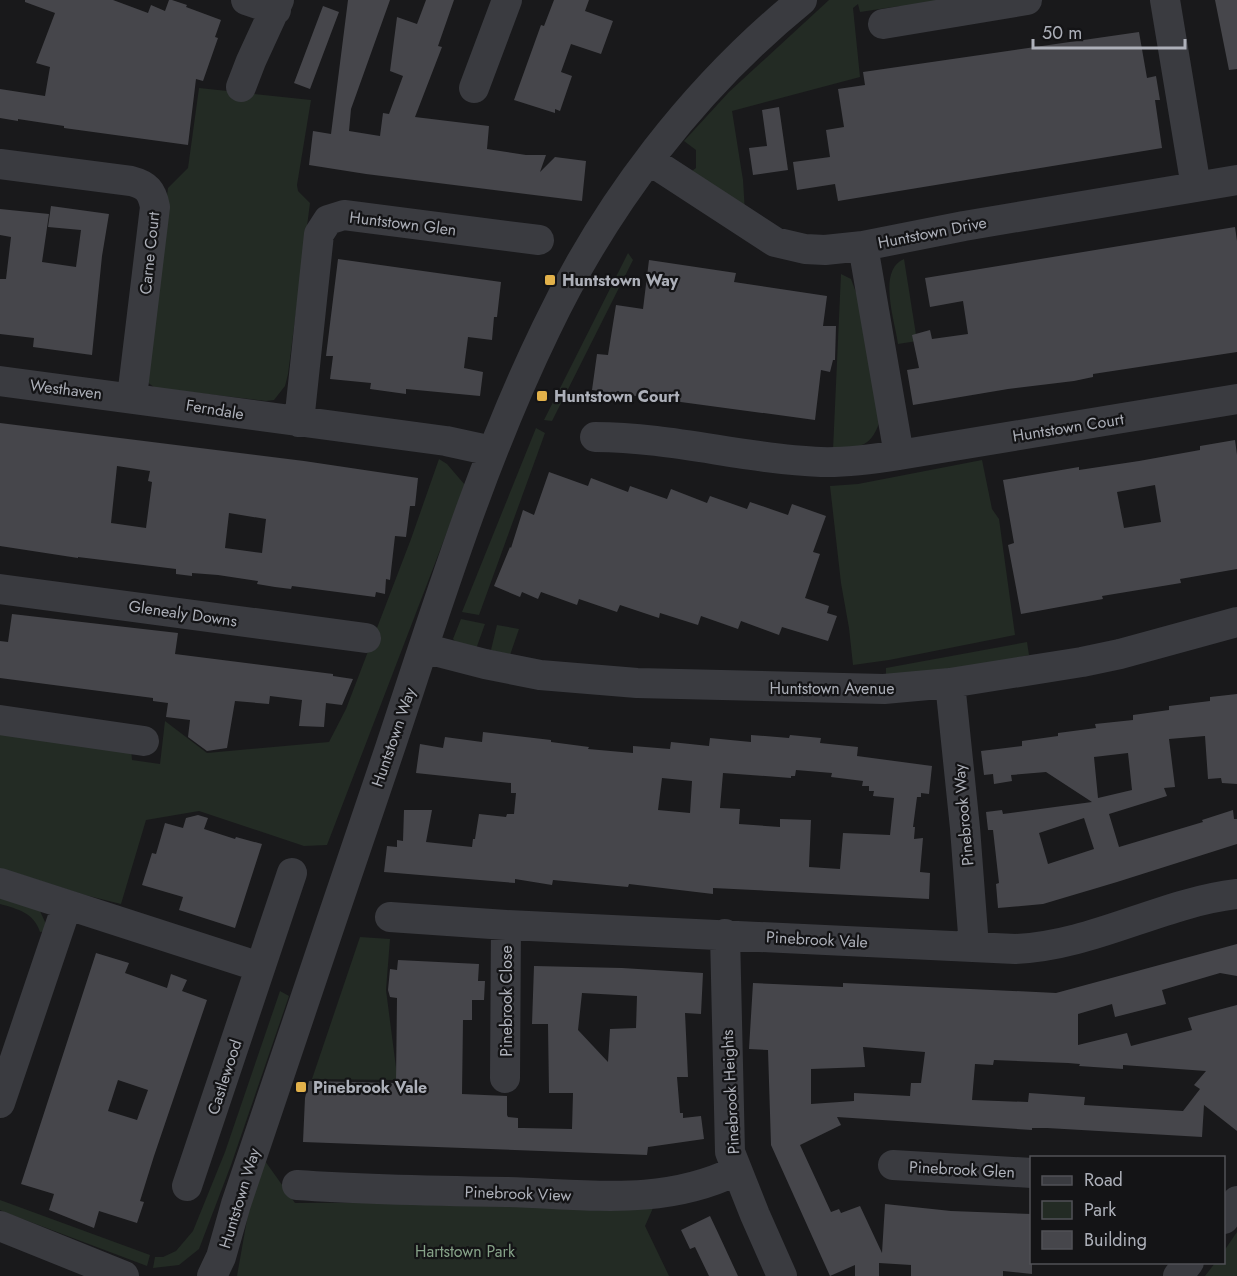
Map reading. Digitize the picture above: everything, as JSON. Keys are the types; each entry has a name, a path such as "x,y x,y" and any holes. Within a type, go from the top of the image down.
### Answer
{"street":[{"path":"242,87 251,61 278,5 246,0"},
{"path":"474,88 507,0"},
{"name":"Huntstown Way","path":"212,1276 221,1257 250,1161 492,451 546,328 573,277 614,210 685,114 705,91 802,0"},
{"path":"883,24 1028,0"},
{"path":"1165,0 1196,187"},
{"name":"Huntstown Drive","path":"650,160 775,242 805,249 825,250 863,246 971,225 1237,180"},
{"name":"Carne Court","path":"0,164 131,181 142,184 150,191 155,207 132,397"},
{"name":"Huntstown Glen","path":"298,422 319,234 328,220 344,215 539,240"},
{"path":"863,246 899,456"},
{"name":"Westhaven","path":"0,381 132,397"},
{"name":"Ferndale","path":"132,397 446,441 492,451"},
{"name":"Huntstown Court","path":"596,437 651,441 818,462 853,461 899,456 1237,399"},
{"name":"Glenealy Downs","path":"0,589 366,638"},
{"name":"Huntstown Avenue","path":"423,648 531,674 631,682 865,690 950,683 1082,662 1237,622"},
{"name":"Pinebrook Way","path":"950,683 965,828 974,947"},
{"path":"0,720 144,741"},
{"name":"Castlewood","path":"187,1186 292,873"},
{"path":"0,883 260,967"},
{"name":"Pinebrook Vale","path":"390,917 506,925 1015,949 1054,945 1098,934 1205,899 1237,894"},
{"path":"0,1103 67,905"},
{"name":"Pinebrook Close","path":"505,1078 506,925"},
{"name":"Pinebrook Heights","path":"725,934 730,1152 736,1171 782,1276"},
{"name":"Pinebrook Glen","path":"893,1165 1030,1173"},
{"name":"Pinebrook View","path":"297,1185 641,1196 689,1189 713,1182 736,1171"},
{"path":"1225,1218 1237,1201"},
{"path":"0,1226 124,1276"},
{"path":"1178,1276 1188,1264"},
{"path":"188,1276 203,1276"}],"green space":[{"path":"829,0 960,0 904,10 900,6 860,12 858,4 853,8 860,77 732,111 743,180 745,213 689,173 696,168 696,150 684,141 729,92"},
{"path":"199,88 311,100 297,185 298,191 310,203 288,374 285,386 274,400 155,388 146,381 144,373 168,188 188,168"},
{"path":"628,253 633,260 552,421 544,420"},
{"path":"904,259 917,341 898,344 889,285 896,265"},
{"path":"841,274 851,279 857,295 881,417 874,435 864,444 833,450"},
{"path":"536,428 545,433 479,615 462,612"},
{"path":"439,459 447,464 465,485 327,845 304,846 199,811 146,820 121,904 0,868 0,730 131,749 132,760 160,764 165,721 207,753 329,742 346,709"},
{"path":"982,460 992,509 999,519 1015,635 853,665 830,486 858,484"},
{"path":"461,619 485,624 476,649 453,639"},
{"path":"497,625 519,629 510,655 491,650"},
{"path":"1027,642 1029,655 976,666 886,677 886,668"},
{"path":"0,893 40,911 46,931 40,932 34,920 25,913 0,904"},
{"path":"360,937 390,939 386,990 398,1083 395,1080 312,1079"},
{"path":"280,991 289,996 231,1165 199,1249 179,1265 153,1268 155,1257 163,1257 176,1251 193,1231 225,1152"},
{"name":"Hartstown Park","path":"265,1161 295,1203 448,1202 653,1208 645,1226 669,1276 237,1276 251,1197"},
{"path":"0,1200 150,1255 147,1266 4,1212 0,1210"},
{"path":"1237,1232 1237,1276 1205,1276 1214,1264 1225,1264 1225,1250"}],"building":[{"path":"25,0 113,0 148,13 151,5 165,11 169,0 172,0 221,20 215,37 218,38 203,81 196,79 188,145 0,118 0,89 45,96 50,67 36,63 55,13 25,2"},
{"path":"348,0 390,0 351,109 349,131 380,136 383,113 389,114 403,76 390,71 397,17 417,24 426,0 454,0 438,46 442,47 415,117 489,126 487,149 526,155 546,155 540,172 555,157 586,161 582,201 309,165 313,131 331,134"},
{"path":"554,0 589,0 585,11 613,21 601,54 571,44 561,72 572,76 560,111 555,109 555,113 514,100 541,25 544,26"},
{"path":"1215,0 1237,0 1237,69 1229,70"},
{"path":"323,6 339,12 310,89 294,83"},
{"path":"1139,32 1147,78 1156,76 1160,100 1155,100 1162,148 838,201 835,184 797,190 793,162 830,157 826,130 844,127 838,89 865,85 863,72"},
{"path":"779,107 788,170 753,175 749,148 767,146 762,110"},
{"path":"51,206 109,214 102,256 92,355 33,347 34,338 0,334 0,279 6,279 11,237 0,235 0,209 49,214 42,262 76,267 81,230 48,227"},
{"path":"1235,227 1237,352 1093,374 1093,377 1074,381 1008,389 913,405 907,370 919,368 912,335 930,330 932,339 968,334 963,301 930,307 925,278"},
{"path":"338,259 501,282 492,340 468,337 464,368 483,372 480,396 406,389 406,394 370,389 371,383 330,379 333,356 326,356"},
{"path":"649,260 736,273 734,282 827,296 823,326 836,326 835,360 833,360 830,372 821,370 815,420 592,390 597,354 608,355 616,305 643,309"},
{"path":"0,423 304,461 418,478 415,506 410,506 406,537 395,536 390,580 386,579 385,594 376,592 375,597 292,586 291,589 275,587 257,584 258,581 218,575 176,574 176,569 0,546","holes":["117,466 150,471 148,481 152,482 146,528 111,523","229,513 266,519 262,553 225,548"]},
{"path":"1235,440 1237,569 1180,579 1181,583 1102,596 1103,599 1021,614 1008,545 1014,543 1003,480 1079,467 1079,470 1139,461 1200,450 1200,446","holes":["1155,485 1161,522 1124,528 1117,492"]},
{"path":"549,472 588,486 591,478 628,492 630,486 667,499 671,489 707,503 710,496 747,509 750,502 788,515 792,504 826,516 813,552 820,554 805,598 829,606 827,613 837,616 828,641 782,627 779,635 741,621 738,629 701,616 698,625 660,613 659,618 620,605 617,612 579,599 577,605 541,592 538,599 522,592 520,597 494,586 511,548 523,510 534,515"},
{"path":"12,614 178,633 175,654 333,674 333,676 353,679 342,705 326,703 324,727 299,726 302,700 270,696 269,704 235,701 227,748 207,751 188,737 190,720 166,717 168,703 153,701 153,698 0,678 0,641 8,642"},
{"path":"1237,694 1237,784 1222,783 1221,778 1208,779 1205,736 1169,739 1175,787 1164,788 1167,796 1109,814 1119,847 1203,822 1202,820 1233,810 1234,819 1237,819 1237,844 1043,904 998,908 996,884 999,883 993,830 988,830 986,812 1002,810 1003,814 1092,802 1046,772 1011,775 1012,781 994,784 993,774 984,775 981,751 1022,746 1022,741 1096,728 1095,724 1133,720 1133,715 1169,710 1169,706 1210,701 1210,697","holes":["1128,753 1132,790 1098,798 1094,757","1084,818 1094,849 1048,864 1039,833"]},
{"path":"483,732 551,740 551,742 589,747 588,749 633,753 633,746 670,749 671,742 709,746 710,738 751,742 751,735 789,738 790,735 821,738 820,743 858,747 857,756 932,766 929,794 921,793 921,797 917,797 913,827 915,827 914,839 923,838 920,872 930,873 929,899 713,888 713,894 629,884 628,887 553,880 552,885 515,879 515,883 384,872 387,846 397,847 397,840 403,841 404,810 432,810 426,842 472,847 479,814 506,817 507,814 514,814 516,793 511,793 511,783 416,773 420,744 443,748 445,737 482,742","holes":["796,770 832,773 831,777 863,781 862,786 869,786 869,791 874,791 873,796 894,798 890,835 843,833 840,869 809,867 811,820 780,819 780,827 739,824 740,809 720,808 723,773 791,778 795,776","662,778 692,781 690,813 658,810"]},
{"path":"198,815 208,818 204,829 235,839 236,837 262,844 235,928 179,910 183,897 142,885 152,853 156,854 165,823 183,828 186,818"},
{"path":"1237,944 1237,976 1220,973 1162,990 1166,1004 1115,1017 1112,1004 1078,1014 1078,1045 1127,1033 1131,1046 1192,1030 1188,1018 1237,1005 1237,1131 1204,1105 1202,1137 1047,1128 1032,1128 1032,1130 837,1117 841,1125 800,1145 831,1212 839,1209 841,1213 860,1206 882,1253 885,1204 951,1211 1030,1214 1032,1274 1003,1271 1003,1276 911,1276 911,1265 879,1263 879,1276 855,1276 855,1265 830,1276 771,1145 768,1050 749,1049 753,983 843,987 843,983 1056,993","holes":["863,1047 925,1052 921,1083 911,1083 910,1096 854,1093 854,1101 811,1104 811,1069 865,1067","994,1060 1068,1063 1123,1069 1123,1065 1206,1071 1194,1085 1200,1089 1183,1111 1084,1105 1085,1097 1029,1093 1028,1102 972,1100 975,1064 993,1065"]},
{"path":"96,953 129,963 125,973 167,988 171,974 187,980 182,991 207,1000 154,1156 140,1201 144,1202 137,1223 99,1211 94,1228 49,1210 54,1194 21,1184","holes":["118,1080 148,1090 137,1120 108,1111"]},
{"path":"398,960 479,964 478,981 485,981 484,1000 472,1000 472,1020 463,1020 462,1094 507,1096 507,1115 518,1118 518,1128 572,1129 573,1093 549,1093 548,1024 532,1024 534,966 703,973 701,1014 685,1013 688,1077 677,1077 680,1113 683,1113 683,1118 701,1116 704,1139 648,1147 647,1155 303,1142 305,1098 309,1081 396,1083 397,998 390,997 388,990 390,969 397,970","holes":["582,993 637,996 636,1028 610,1029 608,1062 578,1030"]},
{"path":"710,1216 738,1276 709,1276 695,1247 690,1249 681,1230"}],"place":[{"name":"Huntstown Way","path":"550,280"},
{"name":"Huntstown Court","path":"542,396"},
{"name":"Pinebrook Vale","path":"301,1087"}]}
